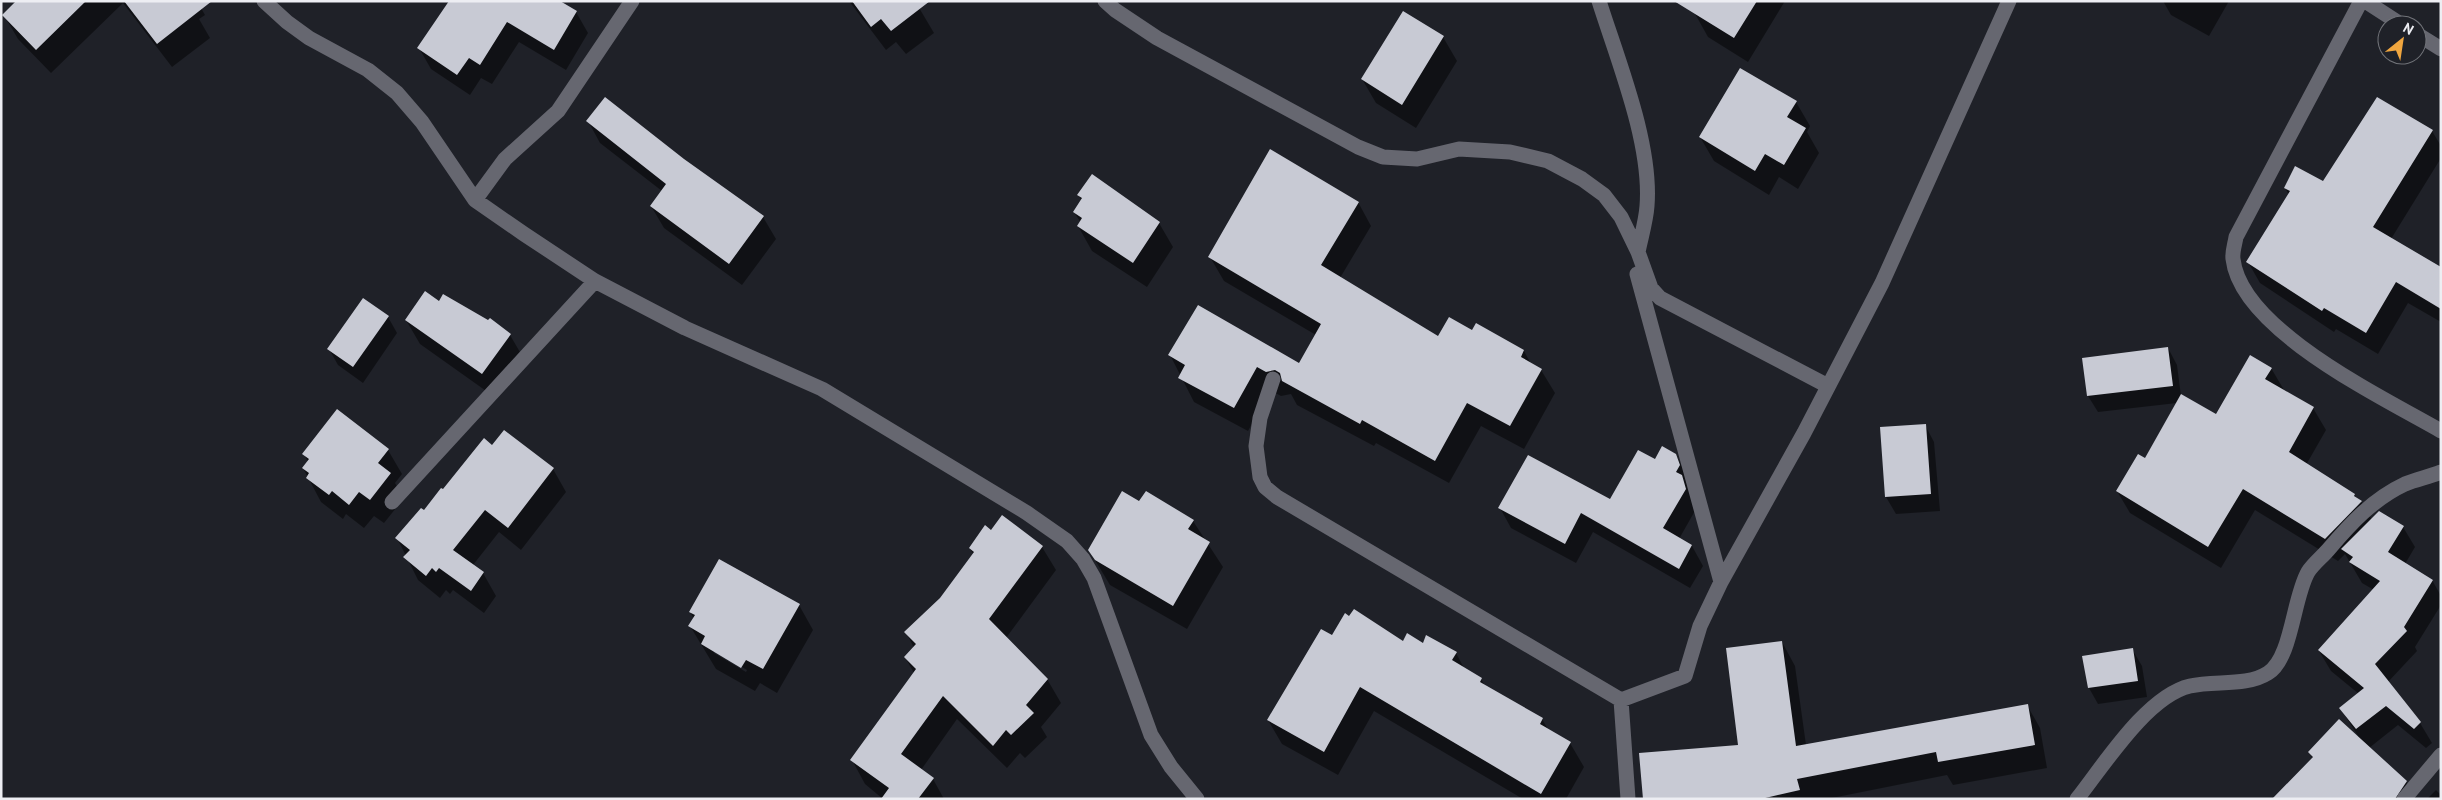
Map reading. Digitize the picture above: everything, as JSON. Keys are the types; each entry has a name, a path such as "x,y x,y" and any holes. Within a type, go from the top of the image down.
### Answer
{"street":[{"path":"264,1 287,22 309,38 368,70 396,93 422,122 475,200 595,280 686,328 822,389 1027,513 1067,540 1083,559 1094,578 1151,735 1171,767 1197,799"},
{"path":"475,200 504,159 558,111 632,1"},
{"path":"1105,1 1115,10 1157,38 1358,147 1384,157 1417,158 1459,149 1510,152 1548,161 1582,179 1597,190 1621,217 1638,252 1651,288 1660,298 1828,386"},
{"path":"1599,1 1632,108 1645,167 1647,206 1638,252"},
{"path":"1621,700 1684,676 1700,626 1721,582 1882,283 2009,1"},
{"path":"2386,15 2363,1 2236,237 2232,258 2238,277 2256,307 2279,330 2314,356 2441,431"},
{"path":"2427,40 2441,49"},
{"path":"1621,217 1721,582"},
{"path":"392,502 595,280"},
{"path":"1273,379 1260,418 1256,446 1260,477 1265,487 1277,497 1621,700"},
{"path":"2077,799 2145,714 2162,698 2190,686 2249,680 2269,672 2281,656 2291,631 2298,594 2309,571 2355,518 2379,498 2405,484 2441,472"},
{"path":"1621,700 1628,799"},
{"path":"2404,799 2441,755"}],"building":[{"path":"16,1 86,1 36,50 2,15"},
{"path":"124,1 212,1 157,44"},
{"path":"449,1 560,1 577,11 554,50 507,22 480,65 469,58 457,75 417,48"},
{"path":"852,1 930,1 891,31 881,19 871,27"},
{"path":"1674,1 1757,1 1734,38"},
{"path":"1403,11 1444,36 1402,105 1361,79"},
{"path":"1740,68 1797,101 1787,117 1806,128 1784,165 1765,154 1755,171 1699,137"},
{"path":"605,97 684,159 764,216 729,264 650,206 666,184 586,121"},
{"path":"2377,97 2433,130 2373,227 2441,267 2441,309 2396,282 2366,333 2324,308 2322,311 2246,262 2290,191 2284,188 2295,166 2323,181"},
{"path":"1270,149 1359,202 1321,265 1438,336 1449,317 1472,330 1476,323 1524,350 1521,357 1542,369 1510,426 1467,403 1435,461 1362,420 1360,424 1282,381 1280,373 1275,370 1266,372 1257,367 1234,408 1178,378 1185,365 1168,355 1198,305 1299,363 1321,324 1208,257"},
{"path":"1092,174 1160,222 1133,263 1077,226 1082,218 1073,212 1082,198 1077,195"},
{"path":"425,291 439,301 443,294 488,320 490,318 511,334 482,374 405,320"},
{"path":"363,298 389,316 353,367 327,349"},
{"path":"2168,347 2173,386 2087,396 2082,358"},
{"path":"2250,355 2272,368 2265,379 2314,407 2289,452 2355,494 2354,496 2362,501 2325,539 2243,489 2208,547 2116,491 2138,454 2145,458 2181,394 2216,414"},
{"path":"337,409 389,449 378,463 391,473 370,500 359,492 349,505 332,491 329,495 306,478 309,473 302,468 309,459 302,454"},
{"path":"1926,424 1931,494 1885,497 1880,427"},
{"path":"504,430 554,468 508,528 485,510 453,550 484,572 471,591 439,568 436,572 432,568 426,576 403,557 410,550 395,538 421,508 424,510 441,488 443,489 484,438 492,445"},
{"path":"1662,446 1676,454 1680,465 1676,472 1682,475 1686,489 1663,528 1692,545 1679,569 1581,513 1565,544 1498,508 1528,455 1610,499 1638,450 1655,459"},
{"path":"1122,491 1139,501 1146,491 1194,520 1188,529 1210,542 1173,606 1095,560 1088,550"},
{"path":"2379,511 2404,526 2388,552 2433,580 2404,627 2407,631 2375,664 2421,722 2414,729 2386,706 2356,729 2339,708 2364,688 2318,650 2380,581 2349,562 2353,557 2341,549"},
{"path":"1002,515 1043,546 989,619 1048,679 1026,705 1034,713 1011,735 1006,730 993,746 943,696 901,754 934,778 918,799 881,799 889,788 850,760 916,669 904,657 916,644 904,632 940,598 974,552 969,548 985,525 991,530"},
{"path":"719,559 800,604 763,669 746,660 741,668 701,644 705,636 688,626 695,615 689,612"},
{"path":"1354,609 1403,641 1407,633 1423,643 1426,635 1457,652 1452,660 1482,678 1480,682 1543,718 1540,724 1571,742 1541,794 1360,687 1324,752 1267,720 1321,629 1332,635 1345,613 1349,616"},
{"path":"1782,641 1796,746 2028,704 2035,745 1938,762 1936,752 1797,779 1800,790 1761,799 1643,799 1639,753 1738,745 1726,648"},
{"path":"2133,648 2138,681 2088,688 2082,656"},
{"path":"2339,719 2407,781 2395,799 2272,799 2313,757 2308,752"}]}
